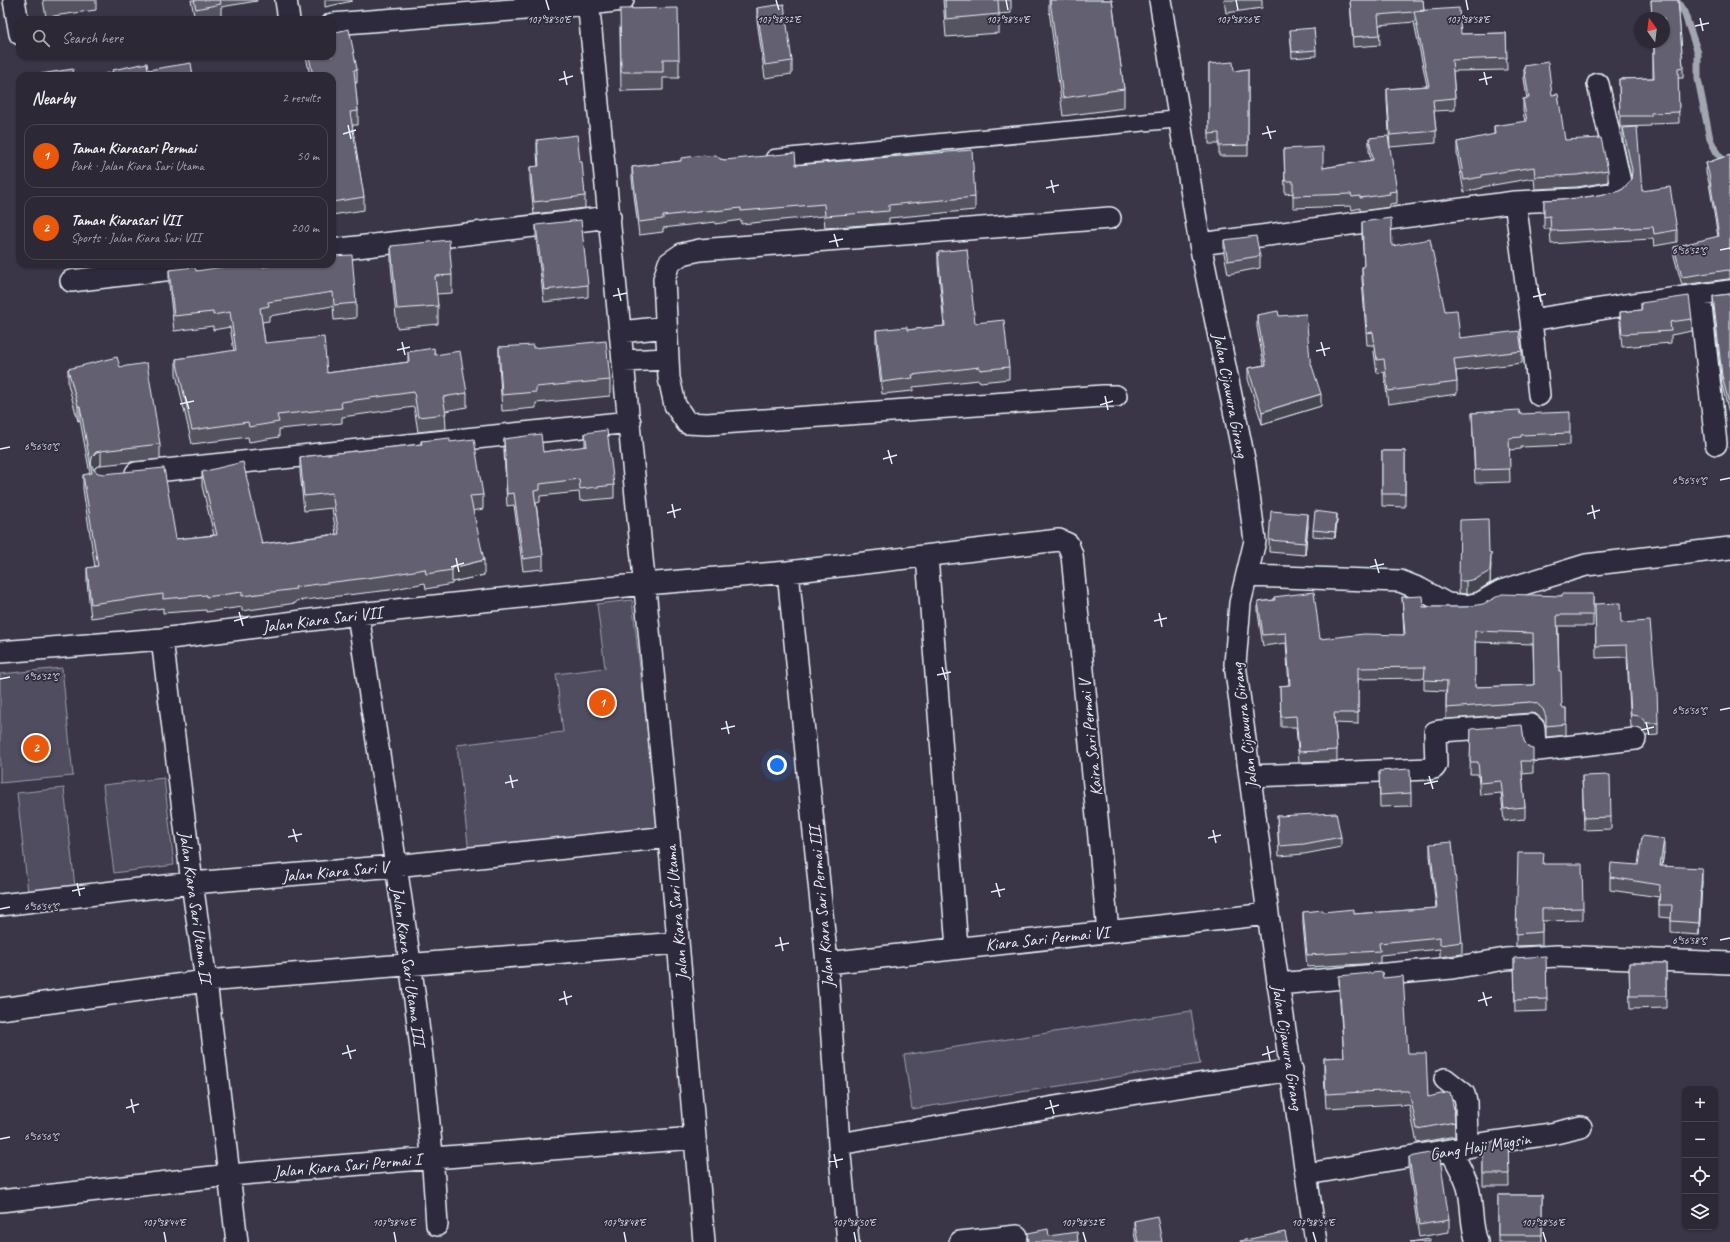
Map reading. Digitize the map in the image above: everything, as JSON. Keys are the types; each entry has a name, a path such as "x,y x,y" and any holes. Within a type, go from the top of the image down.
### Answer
{"street":[{"path":"14,0 17,16"},
{"path":"286,0 288,16"},
{"path":"336,24 623,0"},
{"name":"Jalan Cijawura Girang","path":"1160,0 1200,244 1245,464 1255,542 1240,603 1235,664 1268,914 1316,1242"},
{"name":"Jalan Kiara Sari Utama","path":"588,2 630,422 669,837 704,1242"},
{"path":"1200,244 1515,202 1578,199 1618,191 1620,188 1620,182 1598,84"},
{"path":"756,160 1180,119"},
{"path":"1515,202 1531,320 1539,395"},
{"path":"336,250 610,217"},
{"path":"1110,218 700,250 682,254 669,263 664,279 669,378 675,405 687,423 708,424 1095,396 1116,396"},
{"path":"71,281 181,268"},
{"path":"1531,320 1730,291"},
{"path":"1700,296 1716,444"},
{"path":"621,332 666,327"},
{"path":"624,361 668,359"},
{"path":"119,475 630,422"},
{"name":"Jalan Kiara Sari VII","path":"0,652 162,639 358,614 645,584 788,572 1059,540 1068,544"},
{"name":"Kaira Sari Permai V","path":"1068,544 1072,555 1108,932"},
{"path":"1247,576 1400,581 1420,589 1447,604 1467,606 1480,603 1501,591 1586,565 1730,548"},
{"path":"927,556 957,948"},
{"name":"Jalan Kiara Sari Permai III","path":"788,572 827,963 839,1144 848,1242"},
{"name":"Jalan Kiara Sari Utama III","path":"358,614 411,964 433,1158 436,1224"},
{"name":"Jalan Kiara Sari Utama II","path":"162,639 192,883 206,981 237,1242"},
{"path":"1250,776 1434,768 1436,765 1435,732 1440,731 1531,725 1534,728 1536,750 1635,739"},
{"name":"Jalan Kiara Sari V","path":"0,905 192,883 395,866 669,837"},
{"name":"Kiara Sari Permai VI","path":"827,963 1268,914"},
{"path":"0,1009 206,981 678,943"},
{"path":"1278,984 1452,968 1505,959 1557,956 1730,963"},
{"path":"839,1144 1124,1095 1292,1070"},
{"path":"1445,1079 1464,1094 1458,1149 1462,1171 1468,1188 1472,1230 1477,1242"},
{"name":"Gang Haji Mugsin","path":"1307,1174 1480,1144 1551,1134 1581,1127"},
{"name":"Jalan Kiara Sari Permai I","path":"0,1201 230,1175 695,1138"},
{"path":"960,1242 1017,1236"}],"shaded area":[{"path":"632,600 659,830 469,853 457,745 563,732 556,674 605,668 597,604"},
{"path":"62,668 73,776 0,783 0,674"},
{"path":"164,778 174,865 114,873 103,785"},
{"path":"64,788 75,887 28,892 17,793"},
{"path":"1191,1011 1200,1064 912,1109 904,1055"}],"building":[{"path":"194,0 220,0 221,4 196,9"},
{"path":"945,0 998,0 999,14 946,19"},
{"path":"1050,0 1112,0 1124,89 1063,98"},
{"path":"1350,0 1423,0 1424,11 1378,15 1380,35 1353,37"},
{"path":"1651,0 1678,0 1683,67 1678,68 1679,112 1651,113 1651,116 1620,116 1619,79 1654,78 1653,53 1655,53 1655,48 1670,48 1670,12 1652,12"},
{"path":"784,4 792,61 765,65 757,8"},
{"path":"678,8 679,59 663,59 663,72 621,72 620,9"},
{"path":"1459,8 1461,34 1506,33 1507,58 1452,60 1455,98 1433,100 1436,131 1390,135 1387,89 1429,86 1414,11"},
{"path":"1314,28 1316,50 1292,52 1290,30"},
{"path":"349,29 357,69 354,70 358,111 350,112 364,197 336,201 336,72 312,72 310,60 336,60 336,32"},
{"path":"1233,62 1234,71 1248,69 1248,145 1219,146 1219,133 1209,134 1209,64"},
{"path":"1548,62 1552,95 1558,94 1565,140 1601,138 1608,170 1577,175 1535,177 1534,167 1482,175 1482,177 1464,180 1457,142 1495,134 1494,126 1527,121 1523,99 1529,98 1524,66"},
{"path":"147,63 148,70 191,63 192,72 113,72 112,70"},
{"path":"73,69 73,72 53,72"},
{"path":"1637,127 1642,191 1670,187 1677,230 1654,234 1653,227 1551,231 1550,216 1544,217 1544,200 1580,198 1617,192 1623,189 1631,180 1632,170 1623,128"},
{"path":"577,135 580,162 582,162 585,196 534,202 530,167 539,166 537,140"},
{"path":"1388,136 1397,191 1389,192 1390,194 1360,198 1360,196 1352,197 1351,194 1293,196 1293,181 1285,181 1284,149 1323,147 1323,168 1373,160 1369,138"},
{"path":"972,150 975,197 889,205 889,211 825,216 824,204 741,211 741,208 715,210 663,216 663,219 639,222 632,167 681,161 681,158 705,155 716,155 720,159 725,160 795,153 796,165"},
{"path":"1730,155 1730,271 1728,270 1682,277 1674,247 1719,236 1706,163"},
{"path":"1391,218 1392,246 1430,239 1445,311 1457,310 1460,338 1519,331 1522,351 1454,359 1457,382 1388,391 1384,359 1377,360 1373,332 1367,333 1362,267 1364,267 1362,222"},
{"path":"581,220 588,285 544,290 536,225"},
{"path":"1256,236 1260,256 1228,261 1224,240"},
{"path":"449,240 452,275 435,276 438,306 397,309 391,246"},
{"path":"967,249 975,323 1004,320 1009,367 980,370 979,367 912,375 913,378 882,382 876,330 907,327 907,330 945,326 938,252"},
{"path":"352,255 356,303 334,305 333,292 268,302 269,306 260,308 265,343 324,337 327,373 409,362 408,352 434,348 435,355 460,351 467,393 443,397 446,414 418,417 414,392 341,402 342,408 277,415 279,422 249,427 248,422 192,430 176,359 236,350 230,312 213,315 213,312 174,316 169,270 186,268 195,268 196,271 216,268 336,268 336,256"},
{"path":"1730,294 1730,407 1722,376 1713,296"},
{"path":"1689,296 1692,319 1670,322 1671,331 1622,334 1620,312 1642,310 1641,303"},
{"path":"1278,311 1279,316 1306,314 1310,360 1321,394 1262,412 1248,368 1266,365 1257,315"},
{"path":"606,341 610,380 536,387 536,392 502,395 499,347 533,345 533,348"},
{"path":"117,357 120,367 147,363 160,444 96,452 92,457 91,464 94,470 98,473 104,474 164,468 176,539 217,535 202,472 243,462 262,544 339,534 332,493 304,496 300,457 422,444 421,441 450,438 450,442 474,439 483,495 470,496 484,560 452,568 452,570 426,574 425,569 242,596 242,592 206,597 206,595 163,599 163,594 91,604 87,568 98,566 83,475 92,473 80,406 78,406 68,369"},
{"path":"1519,410 1520,414 1570,412 1570,433 1521,435 1521,437 1509,438 1510,469 1475,470 1472,413"},
{"path":"607,430 614,485 580,489 579,479 540,484 540,490 534,491 543,556 523,559 514,493 507,494 504,439 541,434 543,452 587,446 585,433"},
{"path":"1382,451 1405,451 1405,494 1382,494"},
{"path":"1271,511 1308,514 1305,543 1269,540"},
{"path":"1315,511 1337,514 1335,532 1313,530"},
{"path":"1488,519 1489,552 1491,553 1490,571 1476,579 1459,581 1460,520"},
{"path":"1314,592 1320,639 1364,634 1405,635 1402,597 1422,596 1423,607 1466,607 1483,604 1502,594 1562,596 1562,594 1593,594 1593,615 1557,615 1562,708 1566,708 1566,724 1546,726 1546,717 1543,709 1536,703 1531,702 1446,708 1447,681 1424,680 1425,667 1358,668 1358,713 1334,713 1337,750 1299,752 1296,716 1281,717 1280,686 1290,685 1286,633 1263,635 1258,602 1275,600 1274,597","holes":["1475,631 1533,633 1534,685 1475,687"]},
{"path":"1620,603 1621,623 1650,621 1657,689 1658,723 1646,723 1640,716 1631,715 1627,645 1596,646 1595,604"},
{"path":"1522,725 1524,741 1529,748 1533,749 1533,761 1521,761 1525,807 1504,809 1501,781 1480,783 1478,762 1470,762 1471,729"},
{"path":"1410,769 1411,793 1380,795 1379,771"},
{"path":"1610,775 1611,817 1584,818 1582,776"},
{"path":"1336,813 1341,837 1304,844 1279,846 1277,816"},
{"path":"1642,836 1664,839 1660,866 1702,868 1699,923 1671,921 1672,905 1659,905 1660,885 1610,877 1611,863 1638,865"},
{"path":"1452,842 1462,942 1440,945 1440,937 1379,943 1380,951 1307,955 1303,912 1354,909 1354,914 1437,908 1430,844"},
{"path":"1518,853 1544,853 1543,864 1582,864 1583,908 1542,909 1542,932 1516,934"},
{"path":"1546,956 1547,999 1515,1000 1514,958"},
{"path":"1629,963 1666,963 1666,996 1630,996"},
{"path":"1382,972 1383,978 1403,976 1408,1053 1426,1053 1428,1097 1450,1092 1455,1122 1417,1129 1409,1091 1400,1090 1326,1094 1324,1058 1344,1057 1339,976"},
{"path":"1508,1141 1509,1174 1483,1174 1483,1143"},
{"path":"1439,1151 1449,1220 1419,1225 1409,1157"},
{"path":"1498,1195 1542,1195 1542,1235 1498,1235"},
{"path":"1157,1216 1162,1242 1138,1242 1134,1221"},
{"path":"1048,1229 1049,1236 1077,1232 1078,1242 1029,1242 1028,1233"},
{"path":"1285,1232 1287,1242 1240,1242 1240,1241"},
{"path":"1430,1239 1430,1242 1410,1242"}],"waterway":[{"path":"1676,0 1684,12 1698,53 1698,79 1710,139 1717,153 1730,169"}],"place":[{"name":"Taman Kiarasari Permai","path":"602,703"},
{"name":"Taman Kiarasari VII","path":"36,748"}]}
